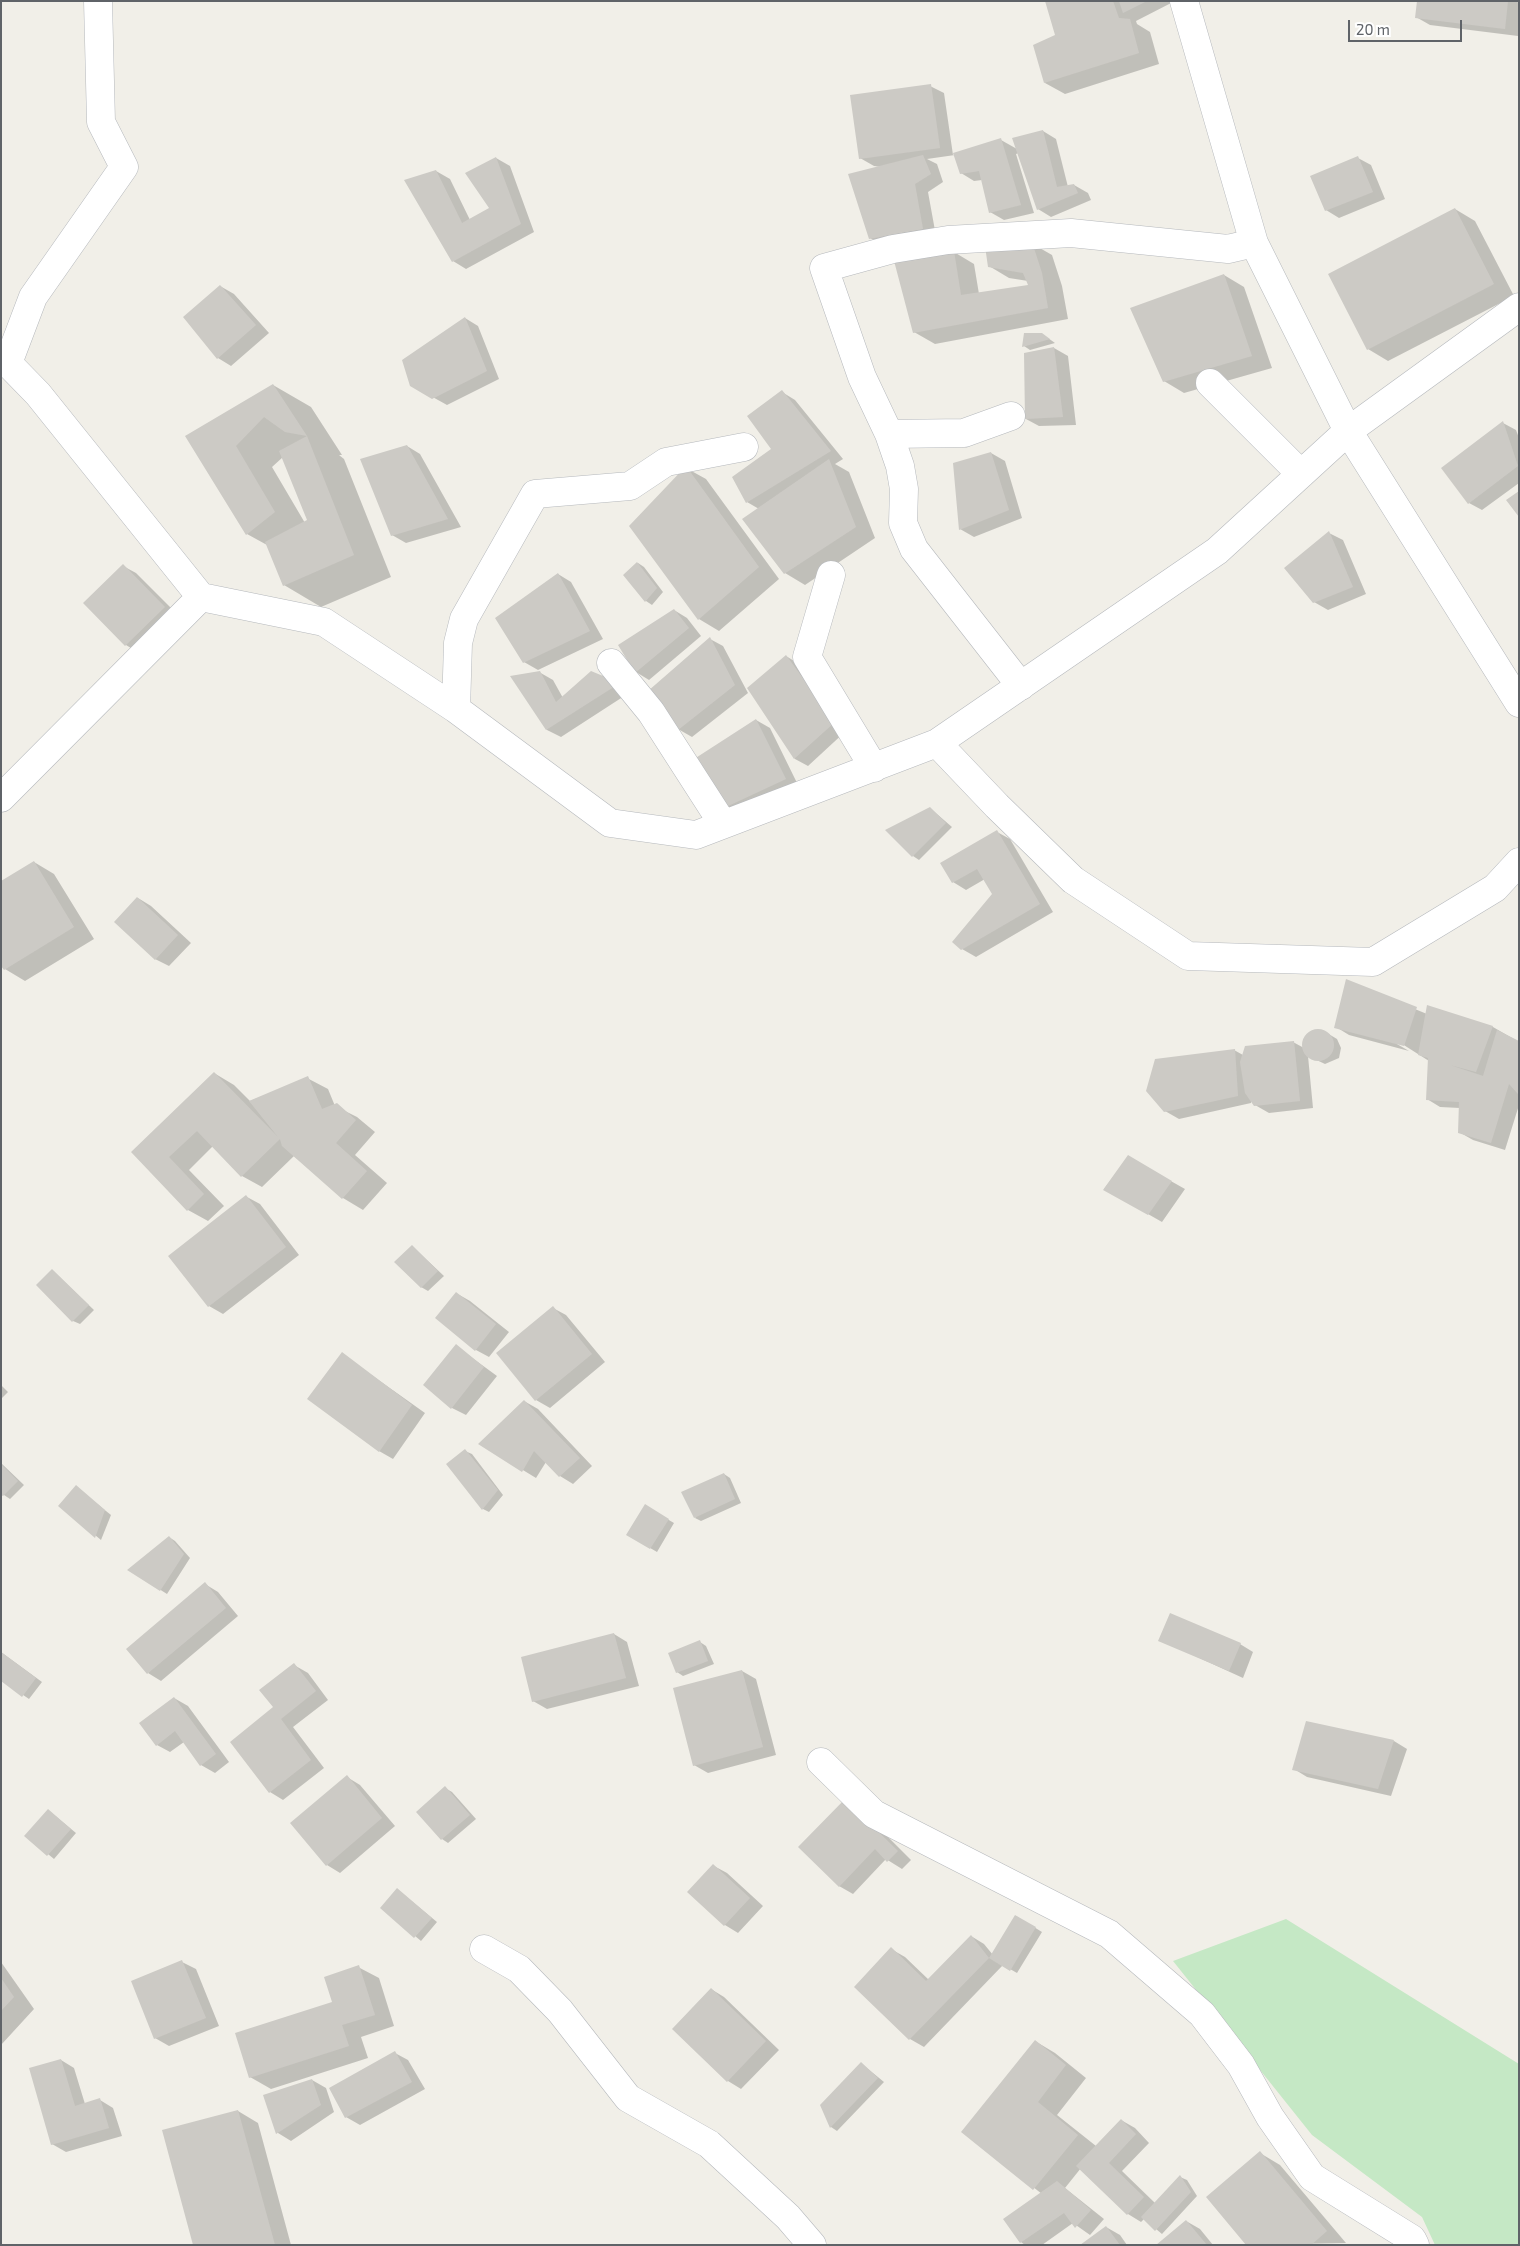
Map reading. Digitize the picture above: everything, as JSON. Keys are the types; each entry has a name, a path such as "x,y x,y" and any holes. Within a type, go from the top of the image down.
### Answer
{"street":[{"path":"98,1 101,122 124,166 33,297 5,360 38,394 201,597 324,622 456,708 610,823 696,835 938,743 1217,551 1348,431 1519,307"},
{"path":"1184,1 1254,243 1348,431 1519,703"},
{"path":"1021,686 914,549 903,523 904,489 900,466 889,434 862,377 824,268 893,249 948,240 1070,233 1228,249 1254,243"},
{"path":"1210,383 1301,474"},
{"path":"889,434 964,433 1011,416"},
{"path":"456,708 458,643 464,619 535,494 630,486 666,462 744,447"},
{"path":"831,576 807,657 874,768"},
{"path":"1,798 201,597"},
{"path":"611,663 652,712 723,824"},
{"path":"938,743 997,806 1072,880 1188,956 1373,962 1495,888 1519,862"},
{"path":"821,1762 874,1814 1109,1934 1202,2014 1241,2065 1270,2117 1312,2177 1412,2239 1415,2245"},
{"path":"484,1949 519,1969 560,2011 628,2098 709,2144 788,2217 812,2245"}],"green space":[{"path":"1286,1919 1519,2064 1519,2245 1435,2245 1422,2217 1312,2135 1173,1961"}],"building":[{"path":"1045,1 1113,1 1119,18 1130,19 1139,53 1044,83 1033,45 1055,35"},
{"path":"1119,1 1147,1 1123,13"},
{"path":"1417,1 1508,1 1505,29 1415,18"},
{"path":"931,84 940,148 859,159 850,95"},
{"path":"1043,130 1057,187 1074,184 1078,193 1037,210 1012,138"},
{"path":"1001,138 1021,205 989,213 979,171 960,174 953,153"},
{"path":"923,155 931,174 915,184 923,229 869,239 848,174"},
{"path":"1358,156 1373,192 1325,211 1310,176"},
{"path":"496,157 521,224 452,262 404,180 436,170 462,223 489,208 465,173"},
{"path":"1455,208 1494,284 1367,350 1328,274"},
{"path":"1032,242 1042,273 1048,308 913,333 893,257 954,251 961,295 1028,285 1023,273 988,267 985,246"},
{"path":"1224,274 1252,356 1163,382 1130,308"},
{"path":"220,285 256,325 217,359 183,317"},
{"path":"465,317 487,371 432,399 410,386 402,360"},
{"path":"1024,333 1042,333 1050,339 1022,347"},
{"path":"1054,347 1063,417 1025,419 1024,353"},
{"path":"273,384 307,436 285,432 264,417 236,446 275,512 246,535 185,436"},
{"path":"782,390 831,451 746,503 732,477 771,449 747,416"},
{"path":"1503,421 1518,466 1468,504 1441,468"},
{"path":"307,436 354,555 283,586 265,542 307,520 279,451"},
{"path":"407,445 448,519 391,536 360,459"},
{"path":"991,452 1009,510 959,530 953,463"},
{"path":"829,459 856,527 784,574 742,519"},
{"path":"686,466 759,567 698,620 629,526"},
{"path":"1519,491 1519,517 1506,500"},
{"path":"1329,531 1353,587 1313,603 1284,568"},
{"path":"637,562 657,588 645,602 623,575"},
{"path":"123,564 165,607 125,646 83,603"},
{"path":"558,573 590,631 523,663 495,618"},
{"path":"674,609 689,628 635,673 618,645"},
{"path":"710,637 735,685 678,730 648,691"},
{"path":"786,655 835,722 794,759 747,688"},
{"path":"540,671 556,702 591,671 620,683 546,730 510,676"},
{"path":"756,719 786,779 726,807 691,761"},
{"path":"930,807 946,823 912,857 885,830"},
{"path":"997,830 1040,904 961,950 952,942 992,894 977,869 952,883 940,863"},
{"path":"34,861 74,927 4,970 1,966 1,881"},
{"path":"137,897 178,935 155,960 114,922"},
{"path":"1346,979 1417,1007 1404,1046 1334,1028"},
{"path":"1427,1005 1493,1026 1476,1072 1450,1065 1483,1076 1497,1030 1519,1041 1519,1092 1518,1094 1509,1084 1491,1143 1458,1133 1459,1102 1426,1100 1428,1058 1418,1055"},
{"path":"1318,1029 1330,1033 1334,1045 1330,1057 1318,1061 1306,1057 1302,1045 1306,1033"},
{"path":"1294,1041 1300,1101 1254,1106 1245,1093 1240,1062 1245,1046"},
{"path":"1235,1049 1238,1096 1164,1112 1146,1091 1155,1059"},
{"path":"214,1072 278,1137 249,1101 308,1076 322,1109 337,1103 356,1120 336,1143 367,1171 342,1199 282,1146 280,1139 241,1177 197,1131 169,1157 204,1194 187,1211 131,1152"},
{"path":"1128,1155 1172,1181 1148,1215 1103,1190"},
{"path":"246,1195 286,1247 208,1307 168,1256"},
{"path":"412,1245 438,1271 421,1288 394,1262"},
{"path":"52,1269 89,1305 72,1322 36,1285"},
{"path":"456,1292 496,1324 475,1351 435,1318"},
{"path":"553,1306 592,1354 535,1401 496,1353"},
{"path":"456,1344 484,1367 451,1409 423,1385"},
{"path":"342,1352 412,1405 379,1452 307,1399"},
{"path":"524,1400 580,1458 559,1477 534,1451 522,1472 478,1444"},
{"path":"465,1449 498,1490 482,1510 446,1464"},
{"path":"1,1464 18,1481 3,1496 1,1495"},
{"path":"724,1473 735,1499 694,1518 681,1492"},
{"path":"76,1485 105,1510 95,1538 58,1506"},
{"path":"645,1504 669,1519 650,1549 626,1535"},
{"path":"169,1536 184,1554 160,1591 127,1570"},
{"path":"205,1582 226,1608 147,1674 126,1649"},
{"path":"1170,1613 1241,1643 1229,1671 1158,1641"},
{"path":"614,1633 626,1678 532,1702 521,1657"},
{"path":"700,1640 708,1661 676,1673 668,1653"},
{"path":"1,1652 36,1678 22,1697 1,1681"},
{"path":"294,1663 316,1691 281,1719 311,1760 269,1793 230,1742 273,1707 259,1690"},
{"path":"742,1670 763,1747 693,1766 673,1688"},
{"path":"174,1697 216,1754 200,1766 175,1731 156,1746 139,1723"},
{"path":"1306,1721 1394,1740 1378,1789 1292,1770"},
{"path":"347,1775 382,1818 326,1866 290,1823"},
{"path":"445,1786 470,1815 441,1840 416,1812"},
{"path":"845,1799 898,1851 887,1862 875,1849 839,1887 798,1847"},
{"path":"48,1809 71,1829 47,1856 24,1836"},
{"path":"713,1864 750,1898 724,1926 687,1892"},
{"path":"397,1888 432,1918 414,1938 380,1908"},
{"path":"1015,1915 1036,1927 1010,1971 989,1958"},
{"path":"971,1935 989,1958 909,2040 854,1987 891,1947 926,1981"},
{"path":"182,1960 206,2018 154,2039 131,1981"},
{"path":"359,1965 375,2015 342,2025 349,2046 249,2078 235,2033 332,2002 324,1977"},
{"path":"1,1978 14,1997 1,2011"},
{"path":"711,1988 766,2041 727,2082 672,2029"},
{"path":"1035,2040 1066,2065 1038,2102 1078,2135 1033,2190 961,2132"},
{"path":"395,2051 412,2082 345,2118 329,2088"},
{"path":"61,2059 75,2106 100,2098 109,2128 51,2145 29,2068"},
{"path":"861,2062 878,2078 830,2128 820,2105"},
{"path":"312,2079 321,2105 276,2134 263,2095"},
{"path":"238,2110 275,2245 193,2245 162,2130"},
{"path":"1121,2119 1136,2134 1109,2163 1144,2197 1127,2215 1076,2166"},
{"path":"1260,2151 1327,2231 1311,2245 1246,2245 1206,2197"},
{"path":"1180,2175 1191,2192 1155,2231 1141,2217"},
{"path":"1057,2181 1091,2210 1075,2228 1064,2213 1020,2243 1003,2219"},
{"path":"1186,2220 1207,2245 1156,2245"},
{"path":"1106,2226 1120,2245 1080,2245"}]}
